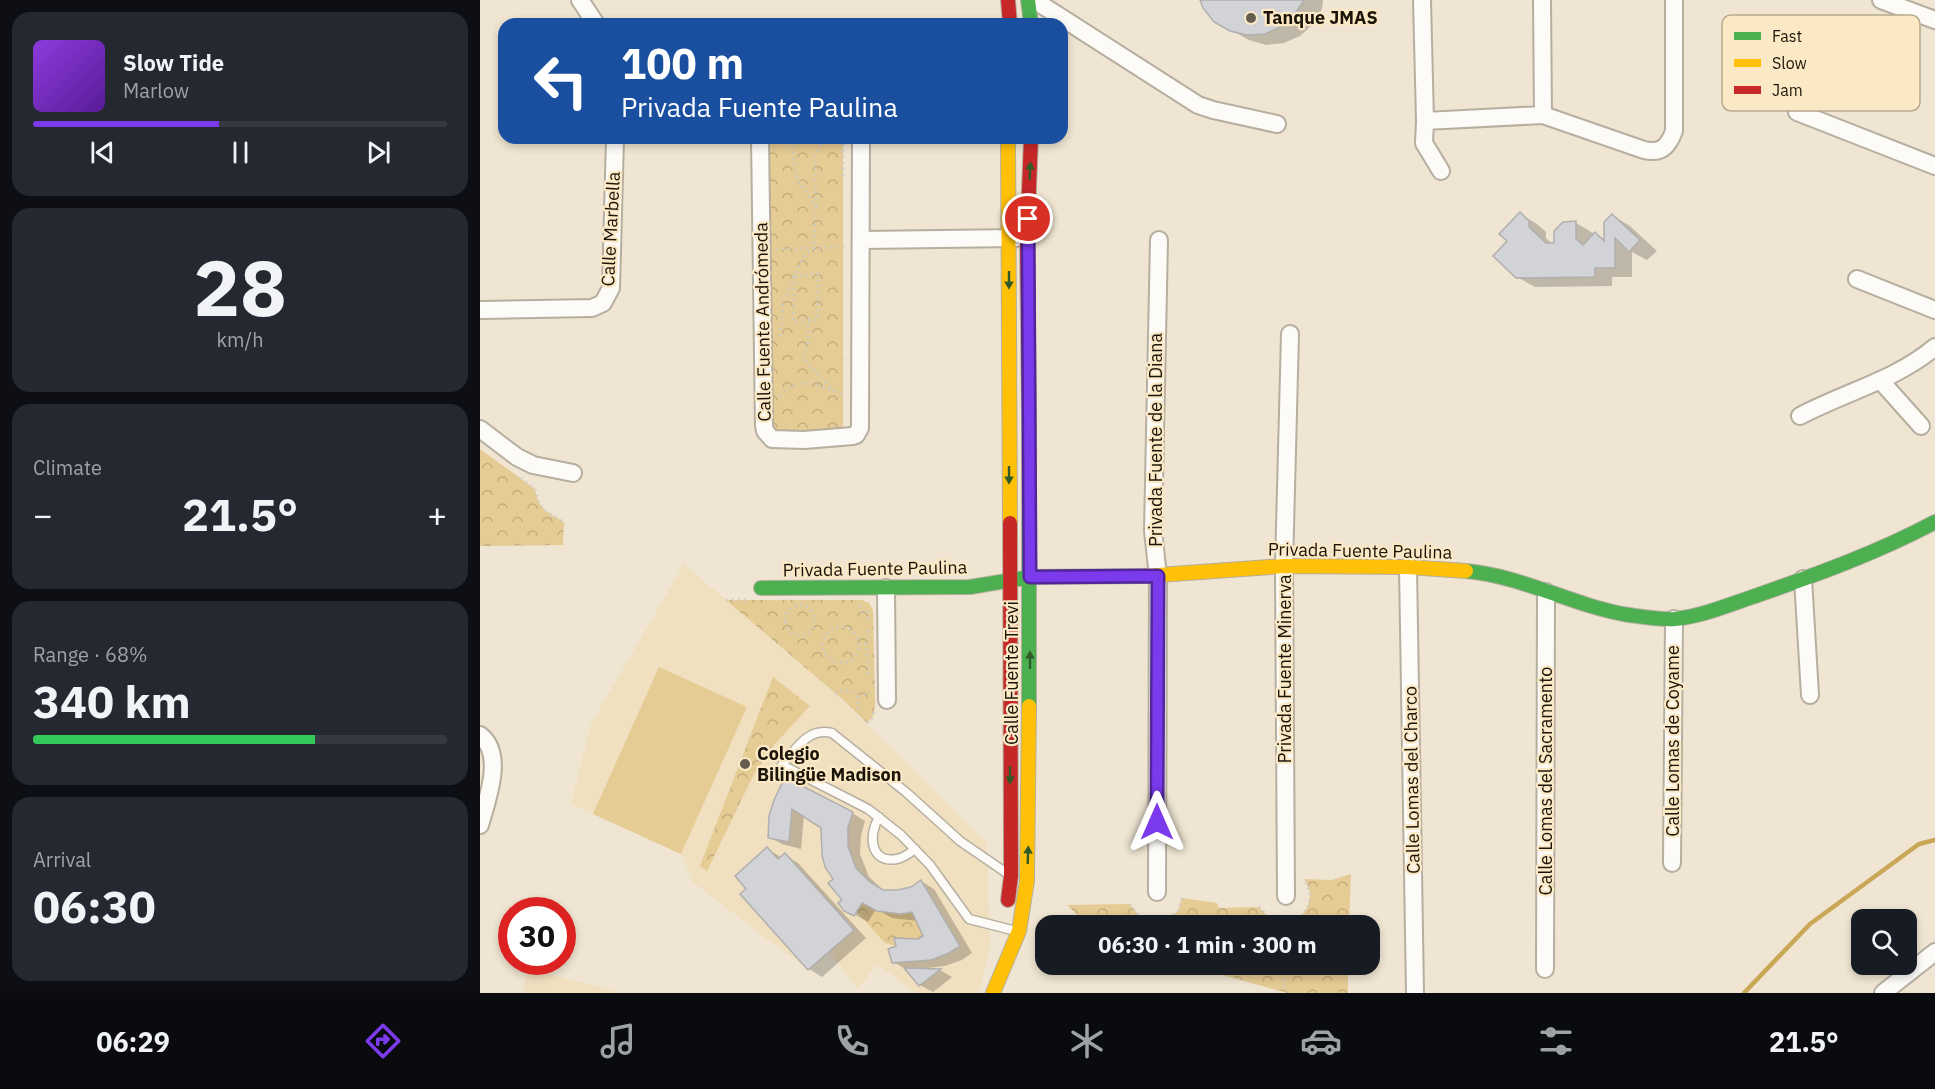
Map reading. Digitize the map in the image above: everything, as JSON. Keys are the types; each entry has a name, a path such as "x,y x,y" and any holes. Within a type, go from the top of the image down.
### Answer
{"street":[{"path":"580,0 592,18"},
{"path":"1008,0 1010,18"},
{"path":"1028,0 1030,18"},
{"path":"1034,0 1062,18"},
{"path":"1422,0 1424,143 1441,171"},
{"path":"1542,0 1543,115"},
{"path":"1425,121 1543,115 1644,150 1653,152 1666,148 1674,131 1674,0"},
{"path":"1881,0 1935,20"},
{"path":"1068,22 1198,105 1277,124"},
{"path":"1797,111 1935,166"},
{"name":"Calle Marbella","path":"480,310 592,308 603,303 611,288 615,144"},
{"name":"Calle Fuente Andrómeda","path":"760,144 764,425 765,431 772,439 833,439 852,436 859,432 861,144"},
{"name":"Calle Fuente Trevi","path":"993,993 1009,953 1012,930 1008,144"},
{"name":"Calle Fuente Trevi","path":"1012,930 1027,881 1030,577 1027,239 1031,144"},
{"path":"862,240 1027,239"},
{"name":"Privada Fuente de la Diana","path":"1157,892 1158,576 1153,531 1159,240"},
{"path":"1857,279 1935,310"},
{"name":"Privada Fuente Minerva","path":"1286,896 1284,566 1290,334"},
{"path":"1800,416 1826,402 1880,381 1912,364 1935,347"},
{"path":"1880,381 1921,426"},
{"path":"480,429 517,457 533,465 573,473"},
{"name":"Privada Fuente Paulina","path":"761,588 970,586 1030,577 1158,576 1284,566 1408,567 1486,573 1517,581 1588,606 1619,613 1674,619 1714,610 1803,579 1873,552 1935,522"},
{"name":"Calle Lomas del Charco","path":"1408,567 1415,993"},
{"path":"1803,579 1810,695"},
{"path":"878,701 886,588"},
{"name":"Calle Lomas del Sacramento","path":"1545,969 1546,592"},
{"name":"Calle Lomas de Coyame","path":"1672,863 1674,619"},
{"path":"480,735 491,748 494,761 480,825"},
{"path":"1883,993 1935,952"}],"lane":[{"path":"1012,930 969,919 930,865 879,818 859,804 782,765 806,738 823,731 832,734 907,793 960,841 1011,876 1027,881"},
{"path":"879,818 871,840 878,853 890,859 898,859 915,849"}],"path":[{"path":"793,144 797,178 816,207"},
{"path":"780,339 784,299 803,257 814,248 815,158 821,144"},
{"path":"843,144 843,182"},
{"path":"767,250 844,247"},
{"path":"818,274 818,320 793,321 795,276 818,274"},
{"path":"809,320 807,331 809,344 804,355 806,362 834,391"},
{"path":"777,399 793,384 809,382 843,394 843,404"},
{"path":"515,475 535,489 537,500 543,510 564,522"},
{"path":"726,600 752,600"},
{"path":"800,605 810,609 815,623 810,632 800,636 791,633 784,621 787,611 800,605"},
{"path":"789,606 815,605"},
{"path":"852,606 860,605 861,611 867,612 870,626 866,643 870,682"},
{"path":"838,627 850,629 858,639 859,645 855,657 840,664 834,663 825,656 822,644 827,633 838,627"},
{"path":"859,645 874,644"},
{"path":"834,693 844,689 852,691 858,697 858,714"},
{"path":"858,697 870,693 878,701 873,717 867,723"},
{"path":"1173,915 1178,911 1182,898"},
{"path":"1130,904 1138,915"},
{"path":"1284,975 1284,987"}],"shaded area":[{"name":"Colegio Bilingüe Madison","path":"684,564 835,693 987,843 990,944 981,985 977,993 916,993 878,965 857,988 830,952 808,970 694,883 681,854 571,804 591,724"},
{"path":"526,975 554,975 620,993 522,993"}],"green space":[{"path":"766,144 843,144 843,433 769,432"},
{"path":"480,449 535,489 541,506 564,522 563,545 480,546"},
{"path":"726,600 862,600 869,603 873,610 875,704 873,717 867,723"},
{"path":"659,667 747,707 681,854 593,814"},
{"path":"773,677 810,706 772,747 753,776 707,871 700,866"},
{"path":"1351,874 1349,915 1302,915 1306,910 1310,895 1304,879 1332,880"},
{"path":"1182,898 1217,903 1219,908 1259,907 1267,915 1173,915 1178,911"},
{"path":"862,903 886,912 899,914 912,912 923,936 918,939 894,939 896,946 885,943 857,912"},
{"path":"1130,904 1138,915 1078,915 1067,905"},
{"path":"1222,975 1348,975 1348,993 1287,993"}],"building":[{"name":"Tanque JMAS","path":"1200,0 1304,0 1295,14 1282,26 1265,34 1247,35 1230,31 1214,22"},
{"path":"1520,212 1529,221 1529,227 1546,243 1554,243 1554,231 1563,222 1576,221 1576,239 1583,245 1595,232 1604,241 1604,222 1612,214 1640,240 1629,252 1615,238 1615,268 1595,268 1595,277 1516,278 1493,256 1507,241 1499,234"},
{"path":"785,777 853,812 848,827 848,846 856,868 870,882 883,890 911,887 921,880 960,946 931,960 892,963 888,949 896,946 894,938 918,939 923,936 912,912 901,914 877,911 862,903 854,916 844,911 838,903 842,900 828,883 833,879 825,867 822,855 821,828 792,809 789,842 768,838 769,816"},
{"path":"767,847 778,859 785,853 854,930 808,970 740,894 746,889 735,876"},
{"path":"904,968 941,969 919,986"}],"waterway":[{"path":"1744,993 1810,924 1919,844 1935,840"}],"traffic: fast":[{"path":"1028,0 1030,18"},
{"path":"1029,413 1029,706"},
{"path":"1466,571 1508,579 1608,611 1675,619 1717,609 1826,571 1935,522"},
{"path":"761,588 970,587 1030,577 1145,576"}],"traffic: slow":[{"path":"1008,144 1010,523"},
{"path":"1145,576 1284,566 1408,567 1466,571"},
{"path":"993,993 1019,931 1027,881 1029,706"}],"traffic: jam":[{"path":"1008,0 1010,18"},
{"path":"1029,413 1027,239 1031,144"},
{"path":"1008,900 1011,876 1010,523"}],"place":[{"name":"Tanque JMAS","path":"1251,18"},
{"name":"Colegio Bilingüe Madison","path":"745,764"}],"route":[{"path":"1028,219 1030,577 1158,576 1157,822"}]}
